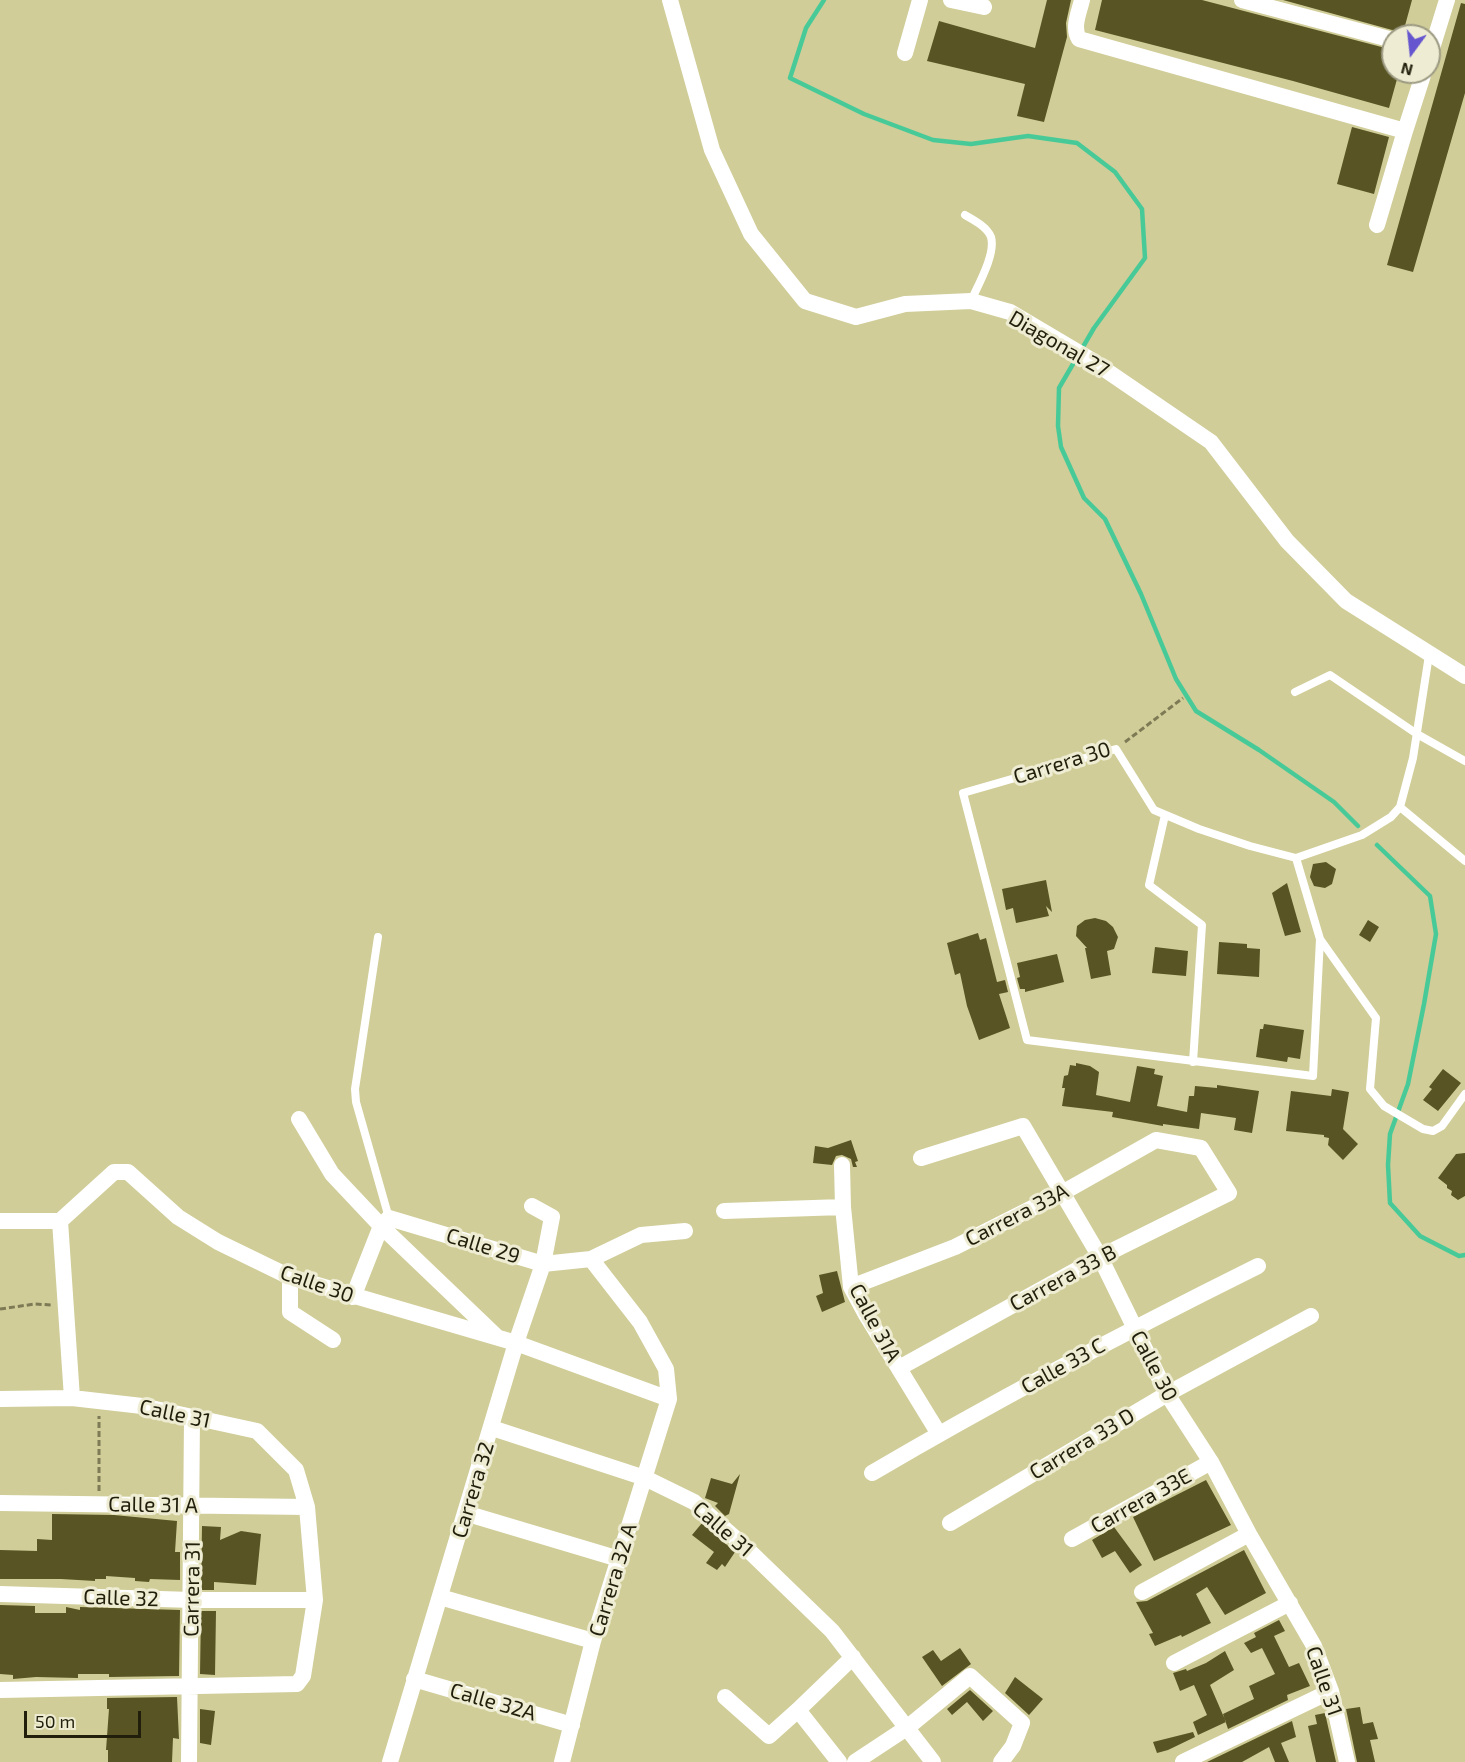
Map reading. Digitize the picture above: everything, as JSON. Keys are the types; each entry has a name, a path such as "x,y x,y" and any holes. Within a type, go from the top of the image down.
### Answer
{"street":[{"name":"Diagonal 27","path":"670,0 712,150 751,234 805,301 856,317 905,304 971,301 1010,312 1091,360 1211,442 1287,541 1346,601 1465,676"},
{"path":"905,53 920,0"},
{"path":"951,0 984,7"},
{"path":"1082,0 1076,26 1079,39 1405,131"},
{"path":"1242,0 1381,37"},
{"path":"1439,24 1447,0"},
{"path":"1377,225 1420,84"},
{"path":"298,1119 332,1174 385,1222 499,1339"},
{"name":"Calle 30","path":"921,1158 1023,1126 1100,1257 1167,1394 1211,1462 1290,1603"},
{"name":"Carrera 33A","path":"851,1287 955,1247 1062,1193 1156,1140 1201,1148 1229,1193"},
{"name":"Calle 31A","path":"842,1165 843,1207 851,1287 939,1434"},
{"name":"Calle 30","path":"60,1221 114,1172 128,1172 178,1217 218,1242 290,1277 516,1343 669,1399"},
{"name":"Carrera 33 B","path":"899,1368 1100,1257 1229,1193"},
{"name":"Carrera 32","path":"390,1762 516,1343 543,1264 552,1217 532,1206"},
{"path":"724,1211 843,1207"},
{"path":"1,1220 60,1221 72,1398"},
{"path":"353,1297 385,1222"},
{"name":"Calle 29","path":"385,1222 543,1264 591,1259 641,1235 685,1231"},
{"path":"591,1259 640,1322 661,1359 666,1369 669,1399"},
{"name":"Calle 33 C","path":"872,1473 1133,1328 1258,1266"},
{"path":"290,1277 290,1312 333,1340"},
{"name":"Carrera 33 D","path":"950,1523 1167,1394 1311,1316"},
{"name":"Calle 31","path":"0,1399 72,1398 142,1406 257,1431 296,1470 307,1507 315,1600 303,1676 297,1684 190,1687"},
{"name":"Carrera 32 A","path":"562,1762 593,1641 669,1399"},
{"name":"Carrera 31","path":"189,1762 192,1417"},
{"name":"Calle 31","path":"492,1428 645,1478 694,1502 832,1630 852,1657"},
{"name":"Carrera 33E","path":"1072,1539 1211,1462"},
{"name":"Calle 31 A","path":"0,1503 307,1507"},
{"path":"465,1513 619,1559"},
{"path":"1142,1592 1250,1534"},
{"name":"Calle 32","path":"0,1594 192,1600 315,1600"},
{"path":"440,1597 593,1641"},
{"path":"1174,1663 1290,1603"},
{"name":"Calle 31","path":"1290,1603 1314,1646 1330,1691 1347,1762"},
{"path":"725,1697 768,1736 852,1657 933,1762"},
{"path":"855,1762 908,1727 970,1676 1022,1723 1013,1746 1001,1762"},
{"name":"Calle 32A","path":"414,1679 572,1725"},
{"path":"0,1690 190,1687"},
{"path":"1183,1762 1330,1691"},
{"path":"798,1710 839,1762"}],"lane":[{"path":"965,215 979,223 991,236 988,261 971,301"},
{"path":"1116,749 1154,810 1250,846 1296,858 1362,835 1391,817 1400,807 1418,734 1430,655"},
{"path":"1295,692 1330,675 1418,734 1465,761"},
{"name":"Carrera 30","path":"1116,749 963,793 1027,1040 1193,1062"},
{"path":"1400,807 1465,861"},
{"path":"1165,815 1149,885 1202,925 1193,1062 1312,1076 1320,939"},
{"path":"1296,858 1320,939 1376,1018 1370,1089 1383,1106 1423,1129 1433,1131 1442,1126 1465,1094"},
{"path":"378,937 355,1089 385,1222"}],"path":[{"name":"Carrera 30","path":"1116,749 1183,698"},
{"path":"0,1309 35,1304 65,1307"},
{"path":"98,1504 100,1401"}],"building":[{"path":"1047,0 1071,0 1066,23 1067,37 1044,122 1017,116 1025,84 927,61 939,21 1035,48"},
{"path":"1102,0 1202,0 1381,47 1381,84 1396,84 1389,108 1095,30"},
{"path":"1283,0 1412,0 1405,24 1381,24 1381,27"},
{"path":"1461,3 1465,4 1465,93 1413,272 1387,265 1438,84 1441,84 1441,74"},
{"path":"1352,127 1389,137 1374,194 1337,184"},
{"path":"1326,862 1336,869 1332,884 1325,888 1314,886 1310,877 1313,864"},
{"path":"1046,880 1052,912 1046,906 1049,916 1016,923 1013,908 1006,910 1002,889"},
{"path":"1287,883 1301,932 1285,936 1272,893"},
{"path":"1095,918 1106,921 1113,927 1118,937 1114,949 1107,951 1111,975 1091,979 1085,948 1087,948 1076,936 1077,926 1085,920"},
{"path":"1368,920 1379,927 1370,942 1359,935"},
{"path":"978,933 980,940 986,938 997,982 1005,980 1008,992 999,994 1010,1028 979,1040 967,1006 960,973 955,975 947,943"},
{"path":"1219,942 1247,944 1247,948 1260,949 1259,977 1217,974"},
{"path":"1155,947 1188,951 1186,976 1152,973"},
{"path":"1057,954 1064,982 1025,992 1025,989 1020,989 1017,963"},
{"path":"1264,1024 1304,1030 1300,1059 1288,1057 1287,1062 1256,1057 1260,1029 1263,1029"},
{"path":"1076,1063 1090,1066 1099,1072 1096,1095 1130,1102 1137,1066 1155,1069 1154,1074 1163,1076 1157,1106 1187,1112 1189,1096 1194,1096 1195,1086 1217,1088 1217,1085 1259,1091 1252,1133 1234,1130 1236,1118 1201,1113 1199,1129 1163,1124 1163,1126 1112,1117 1113,1112 1062,1106 1064,1076 1068,1075 1070,1065 1076,1066"},
{"path":"1443,1069 1461,1083 1438,1111 1423,1100 1432,1089 1429,1087"},
{"path":"1332,1089 1349,1092 1343,1129 1358,1144 1343,1160 1328,1145 1329,1138 1324,1135 1286,1131 1291,1091 1331,1096"},
{"path":"851,1140 858,1161 855,1162 857,1167 853,1167 851,1159 842,1155 836,1156 832,1165 813,1163 815,1146 828,1148"},
{"path":"1465,1153 1465,1196 1458,1200 1451,1195 1452,1191 1447,1188 1447,1185 1438,1178 1456,1154"},
{"path":"837,1271 845,1302 822,1312 816,1296 823,1293 819,1275"},
{"path":"740,1474 729,1514 725,1516 715,1506 718,1503 705,1498 711,1478 732,1484"},
{"path":"1206,1480 1231,1525 1154,1561 1133,1517"},
{"path":"52,1514 114,1515 177,1521 175,1552 180,1552 180,1580 150,1579 149,1582 135,1581 135,1578 106,1576 106,1579 95,1579 95,1581 0,1579 0,1550 37,1551 37,1539 52,1540"},
{"path":"702,1523 735,1552 725,1567 722,1564 717,1570 706,1563 714,1552 692,1535"},
{"path":"202,1526 221,1527 220,1540 241,1531 261,1534 256,1585 214,1582 214,1590 201,1590"},
{"path":"1114,1527 1142,1565 1130,1573 1115,1551 1102,1558 1092,1540"},
{"path":"1244,1550 1266,1593 1225,1615 1207,1587 1196,1594 1211,1623 1182,1637 1181,1635 1155,1646 1149,1634 1153,1633 1136,1602 1147,1601"},
{"path":"0,1605 35,1606 35,1613 66,1613 66,1607 80,1610 80,1607 180,1610 179,1676 109,1677 109,1674 78,1674 78,1678 13,1679 13,1675 0,1674"},
{"path":"201,1611 216,1611 215,1675 200,1674"},
{"path":"1279,1620 1285,1631 1274,1636 1289,1667 1299,1663 1310,1686 1287,1695 1288,1700 1228,1729 1223,1714 1254,1699 1249,1686 1275,1674 1262,1648 1251,1653 1244,1643 1256,1637 1254,1633"},
{"path":"960,1648 971,1664 942,1686 922,1657 933,1650 941,1661"},
{"path":"1225,1651 1234,1670 1210,1685 1226,1722 1198,1735 1193,1722 1207,1715 1194,1685 1180,1691 1173,1673 1186,1669 1187,1671 1206,1663"},
{"path":"1015,1677 1043,1699 1029,1715 1005,1693"},
{"path":"970,1690 993,1711 983,1721 967,1702 952,1715 947,1709"},
{"path":"177,1697 179,1739 173,1738 172,1762 108,1762 108,1750 106,1750 109,1709 107,1709 107,1698"},
{"path":"1360,1707 1363,1724 1373,1722 1378,1739 1370,1740 1375,1762 1357,1762 1346,1709"},
{"path":"200,1709 215,1711 211,1745 200,1743"},
{"path":"1325,1713 1336,1762 1316,1762 1308,1726 1317,1724 1315,1715"},
{"path":"1292,1721 1296,1737 1281,1743 1289,1762 1275,1762 1269,1747 1242,1762 1207,1762"},
{"path":"1193,1732 1195,1737 1157,1753 1153,1742"}],"waterway":[{"path":"824,0 806,28 790,78 864,114 933,140 971,144 1028,136 1077,143 1115,172 1142,209 1145,258 1094,328 1059,388 1058,426 1061,447 1084,498 1105,519 1141,594 1176,679 1196,711 1259,750 1334,802 1358,826"},
{"path":"1377,845 1430,896 1436,934 1408,1084 1390,1134 1388,1165 1390,1203 1420,1236 1459,1256 1465,1255"}]}
